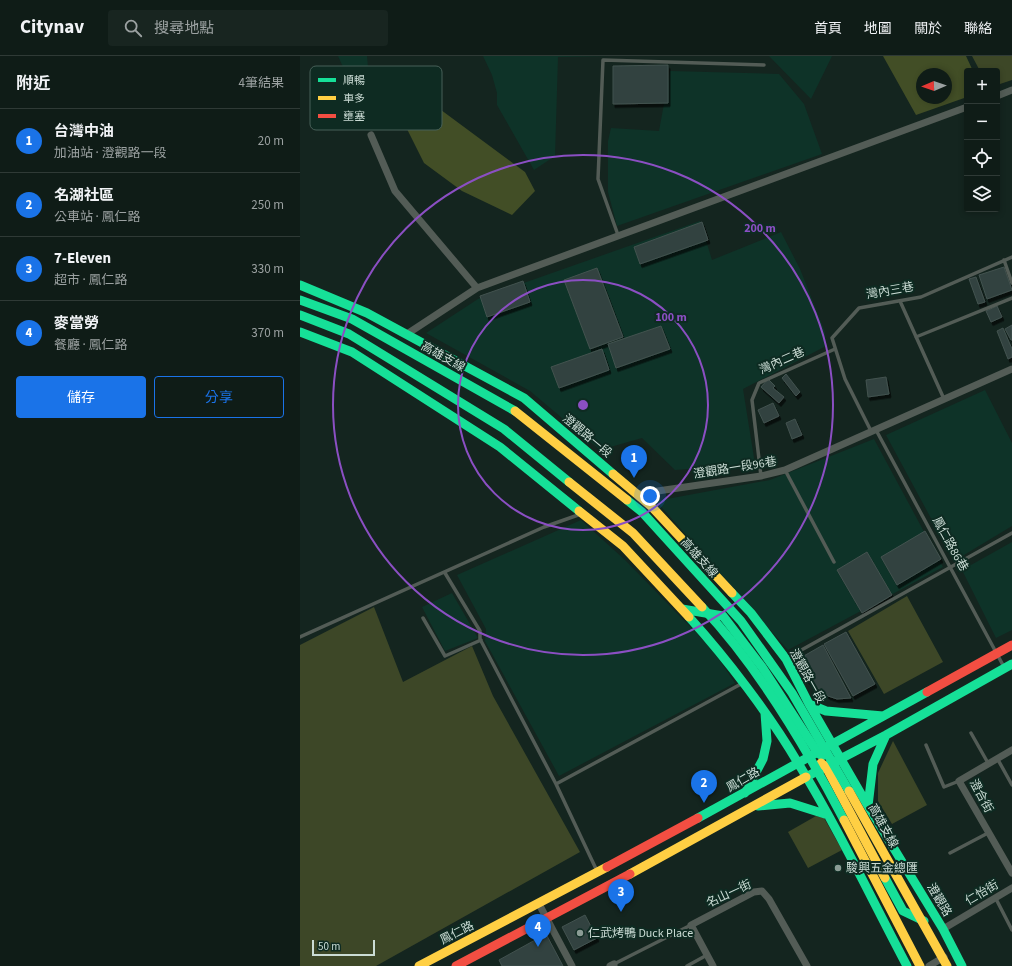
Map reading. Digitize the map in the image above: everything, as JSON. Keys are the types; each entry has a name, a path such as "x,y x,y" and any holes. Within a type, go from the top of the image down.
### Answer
{"main road":[{"name":"澄觀路一段","path":"300,285 367,313 524,398 652,506 752,613 786,659 809,704 833,744"},
{"name":"高雄支線","path":"300,300 352,320 512,409 642,512 741,621 792,693 825,748 947,966"},
{"path":"300,315 349,334 504,430 633,533 723,629 776,704 829,791 920,966"},
{"path":"300,332 352,352 500,447 623,546 708,638 765,713 798,762 828,815 907,966"},
{"path":"682,609 723,616 762,667 814,754 828,765 903,911 943,929"},
{"name":"鳳仁路","path":"419,966 745,794 798,762 1012,645"},
{"path":"456,966 547,919 806,776 886,735 1008,666"},
{"path":"809,704 826,711 883,716"},
{"path":"745,794 763,759 767,741 765,713"},
{"path":"868,806 873,764 886,735"},
{"name":"澄觀路","path":"833,744 868,806 943,929 962,966"},
{"path":"750,807 774,803 790,803 828,815"}],"street":[{"path":"1000,95 1012,90"},
{"path":"408,334 477,288 964,108"},
{"path":"371,135 395,191 477,288"},
{"path":"873,431 1012,369"},
{"name":"澄觀路一段96巷","path":"638,494 761,476 785,470 873,431"},
{"name":"澄合街","path":"1012,750 959,781 1012,873"},
{"name":"仁怡街","path":"943,929 1012,888"},
{"name":"名山一街","path":"691,925 754,892 762,891 769,899 807,966"},
{"path":"539,904 572,966"},
{"path":"691,925 713,966"},
{"path":"929,966 954,952"}],"lane":[{"path":"618,235 598,179 603,60 764,65"},
{"name":"灣內三巷","path":"873,431 845,379 832,338 859,308 921,297 1012,257"},
{"path":"1004,260 1012,283"},
{"path":"916,337 1012,298"},
{"path":"900,301 944,399"},
{"name":"灣內二巷","path":"761,476 752,400 759,383 835,349"},
{"name":"鳳仁路86巷","path":"873,431 951,567 996,653 1008,666"},
{"path":"785,470 834,562"},
{"path":"300,637 445,573 544,527 582,513"},
{"path":"786,659 1012,533"},
{"path":"445,573 480,631 480,640 556,784 597,872"},
{"path":"423,618 445,656 480,640"},
{"path":"556,784 743,683"},
{"path":"971,733 988,764"},
{"path":"926,746 944,787 959,781"},
{"path":"997,758 1012,785"},
{"path":"950,853 988,833"},
{"path":"996,897 1012,930"},
{"path":"613,965 691,925"},
{"path":"688,966 707,955"}],"shaded area":[{"path":"338,56 367,56 368,66 343,66"},
{"path":"483,56 609,56 558,57 555,156 534,170 497,105 497,93 492,75"},
{"path":"769,56 832,56 811,99"},
{"path":"883,56 966,56 972,68 964,68 964,98 952,102 952,68 916,68 916,104 947,104 916,115"},
{"path":"972,56 1012,56 1012,80 1000,84 1000,68 978,68"},
{"path":"670,71 779,74 804,104 822,154 617,226 608,192 608,141 611,128 659,131"},
{"path":"442,111 525,172 535,191 512,215 462,191 424,163 408,130 442,130"},
{"path":"700,221 712,260 781,232 800,269 825,332 826,346 743,389 755,464 675,470 642,438 600,450 530,391 426,333 478,299"},
{"path":"985,390 1012,443 1012,526 954,561 886,435"},
{"path":"874,439 943,567 788,650 656,501 770,480"},
{"path":"581,520 625,560 712,649 735,683 559,776 485,641 486,629 457,575"},
{"path":"1012,542 1012,630 996,638 962,570"},
{"path":"452,593 478,638 445,651 422,607"},
{"path":"907,596 943,662 884,694 848,631"},
{"path":"374,607 403,682 472,646 493,696 580,852 376,966 300,966 300,645"},
{"path":"893,741 927,805 892,824 878,801 878,773"},
{"path":"816,816 824,818 842,850 808,868 788,832"}],"building":[{"path":"668,65 668,103 613,104 613,66"},
{"path":"702,222 708,240 640,264 634,247"},
{"path":"1004,267 1012,290 987,299 979,275"},
{"path":"597,268 623,337 590,349 564,280"},
{"path":"976,277 985,302 978,304 969,279"},
{"path":"523,281 530,302 487,317 480,296"},
{"path":"997,306 1002,317 991,322 986,311"},
{"path":"1012,325 1012,340 1011,340 1005,329"},
{"path":"661,326 670,349 616,368 608,344"},
{"path":"1003,328 1012,349 1012,357 1008,359 997,331"},
{"path":"602,349 609,370 559,388 551,367"},
{"path":"786,374 800,392 796,396 782,378"},
{"path":"886,377 889,394 868,397 866,380"},
{"path":"768,379 775,386 773,388 784,397 779,403 761,387"},
{"path":"773,403 779,416 764,423 758,410"},
{"path":"795,419 802,435 792,439 786,423"},
{"path":"925,531 941,559 897,585 881,557"},
{"path":"867,552 892,595 862,613 837,570"},
{"path":"846,632 875,684 853,696 824,644"},
{"path":"823,645 851,698 837,699 828,696 807,680 798,668 795,661"},
{"name":"仁武烤鴨 Duck Place","path":"585,915 597,938 574,950 562,927"},
{"path":"546,934 563,966 502,966 499,960"}],"traffic: fast":[{"path":"300,285 367,313 524,398 613,474"},
{"path":"300,300 352,319 515,411"},
{"path":"300,315 349,334 504,429 569,482"},
{"path":"300,332 352,352 500,447 579,511"},
{"path":"627,500 642,512 741,621 792,693 849,791"},
{"path":"732,593 751,613 786,659 809,704 868,806 943,929 962,966"},
{"path":"702,607 742,655 780,709 814,765 844,820"},
{"path":"682,609 723,616 762,667 817,752 822,756"},
{"path":"689,617 747,687 787,744 827,813 907,966"},
{"path":"806,777 886,735 1012,664"},
{"path":"698,818 927,692"},
{"path":"809,704 826,711 883,716"},
{"path":"745,793 763,759 767,741 765,713"},
{"path":"868,806 873,764 886,735"},
{"path":"758,806 790,803 828,815"},
{"path":"885,878 903,911 924,921"}],"traffic: slow":[{"path":"515,411 627,500"},
{"path":"613,474 651,506 732,593"},
{"path":"569,482 633,533 702,607"},
{"path":"579,511 623,546 689,617"},
{"path":"821,763 826,767 885,878"},
{"path":"630,874 806,777"},
{"path":"849,791 947,966"},
{"path":"844,820 920,966"},
{"path":"419,966 607,867"}],"traffic: jam":[{"path":"927,692 1012,645"},
{"path":"607,867 698,818"},
{"path":"456,966 630,874"}],"place":[{"name":"台灣中油","path":"634,478"},
{"name":"名湖社區","path":"704,803"},
{"name":"駿興五金總匯","path":"838,868"},
{"name":"7-Eleven","path":"621,912"},
{"name":"仁武烤鴨 Duck Place","path":"580,933"},
{"name":"麥當勞","path":"538,947"}]}
